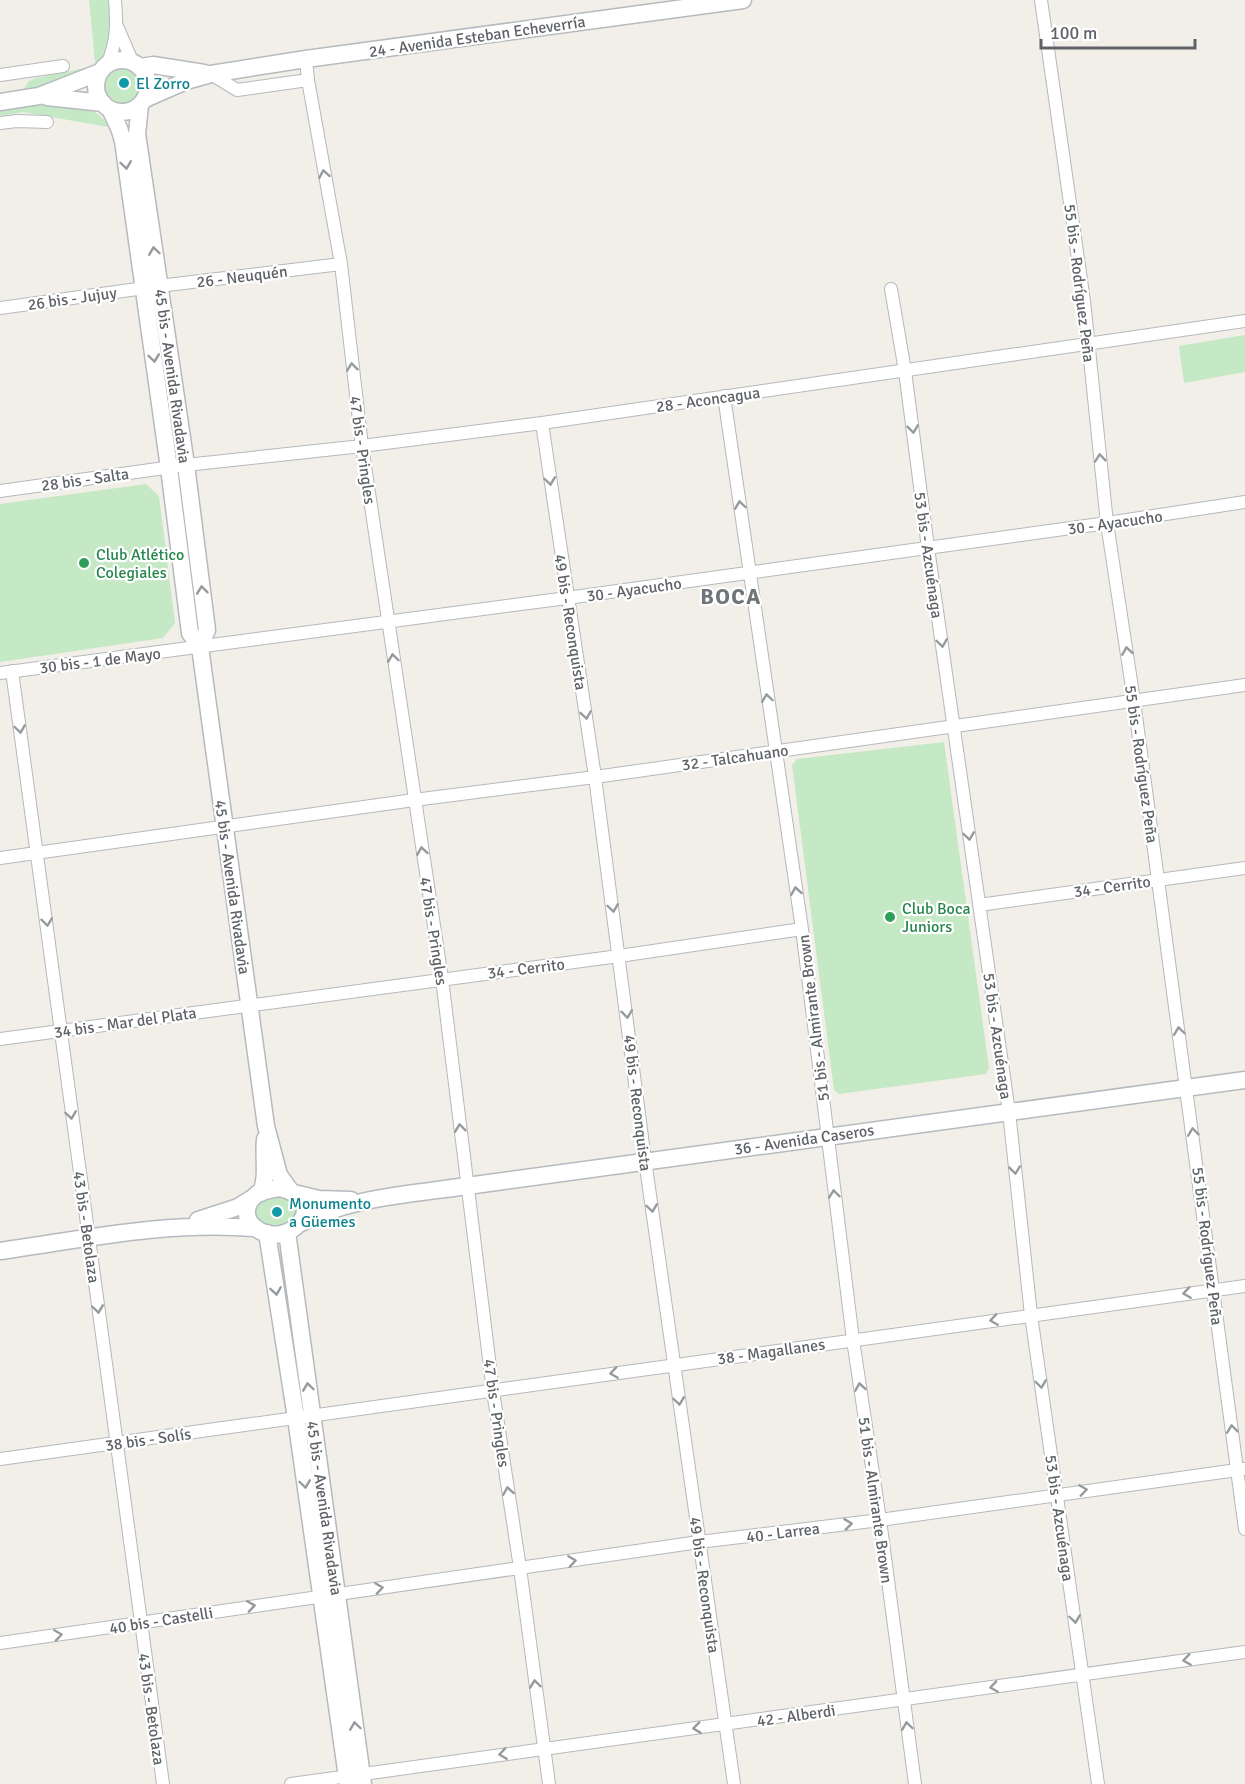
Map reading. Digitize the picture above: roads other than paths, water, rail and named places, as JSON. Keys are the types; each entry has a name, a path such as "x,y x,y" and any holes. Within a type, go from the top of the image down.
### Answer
{"main road":[{"name":"24 - Avenida Esteban Echeverría","path":"142,102 186,81 211,74 743,0"},
{"path":"0,102 39,96 123,59 136,64 147,76 148,88 142,102 126,112 106,106 39,96"},
{"name":"24 - Avenida Esteban Echeverría","path":"136,64 211,74"},
{"path":"103,68 96,88 106,106"},
{"name":"45 bis - Avenida Rivadavia","path":"142,102 136,125 169,468 190,633 200,647 266,1126 279,1175 292,1191"},
{"name":"45 bis - Avenida Rivadavia","path":"106,106 119,128 123,141 186,465 207,630 200,647"},
{"name":"36 - Avenida Caseros","path":"294,1227 313,1216 363,1202 645,1160 1245,1080"},
{"name":"45 bis - Avenida Rivadavia","path":"259,1194 266,1176 263,1156 266,1126"},
{"path":"173,1227 238,1207 259,1194 280,1188 292,1191 303,1201 305,1208 294,1227 272,1234 249,1222 247,1209 259,1194"},
{"name":"36 - Avenida Caseros","path":"292,1191 319,1199 346,1199 363,1202"},
{"path":"0,1251 173,1227 211,1225 261,1230"},
{"name":"45 bis - Avenida Rivadavia","path":"294,1227 304,1417 321,1595 355,1780"},
{"name":"45 bis - Avenida Rivadavia","path":"261,1230 304,1417 338,1594 355,1780"}],"street":[{"path":"103,68 114,49 117,26 115,0"},
{"name":"55 bis - Rodríguez Peña","path":"1041,0 1082,289 1107,523 1241,1469 1245,1529"},
{"path":"117,26 136,64"},
{"name":"47 bis - Pringles","path":"306,59 341,264 362,446 442,979 493,1390 549,1784"},
{"path":"0,75 63,66"},
{"name":"24 - Avenida Esteban Echeverría","path":"211,74 237,90 308,80"},
{"path":"0,123 47,122"},
{"name":"26 - Neuquén","path":"152,287 341,264"},
{"name":"26 bis - Jujuy","path":"0,308 152,287"},
{"name":"53 bis - Azcuénaga","path":"891,289 905,371 1008,1112 1031,1315 1098,1784"},
{"name":"28 - Aconcagua","path":"169,468 542,423 1245,321"},
{"name":"51 bis - Almirante Brown","path":"724,396 802,929 853,1340 880,1520 915,1784"},
{"name":"49 bis - Reconquista","path":"542,423 595,777 645,1160 734,1784"},
{"name":"28 bis - Salta","path":"0,491 169,468"},
{"name":"30 - Ayacucho","path":"200,647 1107,523 1245,501"},
{"name":"30 bis - 1 de Mayo","path":"6,672 200,647"},
{"name":"43 bis - Betolaza","path":"6,672 38,853 60,1031 163,1784"},
{"name":"32 - Talcahuano","path":"0,858 1245,685"},
{"name":"34 - Cerrito","path":"979,905 1245,868"},
{"name":"34 - Cerrito","path":"249,1005 619,956 802,929"},
{"name":"34 bis - Mar del Plata","path":"0,1039 249,1005"},
{"name":"38 - Magallanes","path":"304,1417 1245,1286"},
{"name":"38 bis - Solís","path":"0,1459 304,1417"},
{"name":"40 - Larrea","path":"321,1595 1241,1469"},
{"name":"40 bis - Castelli","path":"0,1642 321,1595"},
{"name":"42 - Alberdi","path":"291,1784 355,1780 543,1748 1245,1652"}],"place":[{"name":"El Zorro","path":"124,83"},
{"name":"Club Atlético Colegiales","path":"84,563"},
{"name":"Club Boca Juniors","path":"890,917"},
{"name":"Monumento a Güemes","path":"277,1212"}],"district":[{"name":"BOCA","path":"731,596"}]}
